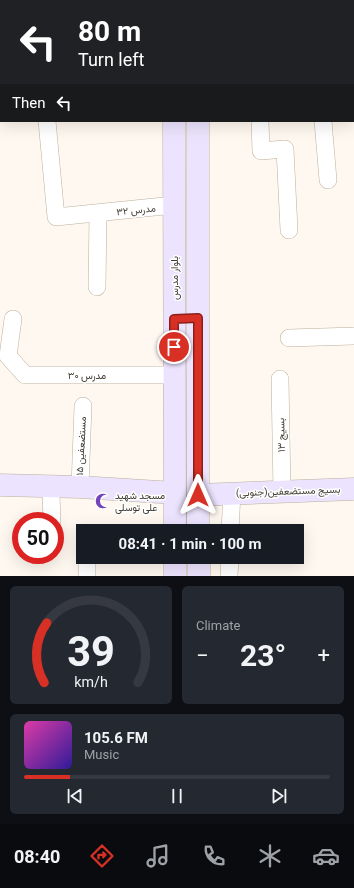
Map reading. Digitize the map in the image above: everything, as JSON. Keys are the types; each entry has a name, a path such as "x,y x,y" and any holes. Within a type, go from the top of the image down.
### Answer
{"main road":[{"name":"بلوار مدرس","path":"174,122 175,524"},
{"path":"198,122 198,524"},
{"path":"174,319 198,318"},
{"path":"0,485 80,487 174,493"},
{"name":"بسیج مستضعفین(جنوبی)","path":"198,495 354,489"},
{"path":"175,564 175,576"},
{"path":"198,564 198,576"}],"street":[{"name":"مدرس ۳۲","path":"47,122 56,217 98,214 174,205"},
{"path":"260,122 260,151 285,149 289,230"},
{"path":"323,122 328,180"},
{"path":"97,287 98,214"},
{"path":"4,355 13,320"},
{"path":"289,338 354,336"},
{"name":"مدرس ۳۰","path":"4,355 26,375 174,375"},
{"name":"بسیج ۱۳","path":"280,379 282,492"},
{"name":"مستضعفین ۱۵","path":"80,487 83,406"},
{"path":"52,512 51,494 53,487"},
{"path":"230,524 232,493"},
{"path":"87,564 87,576"},
{"path":"229,576 230,564"}],"place":[{"name":"مسجد شهید علی توسلی","path":"103,501"}],"route":[{"path":"174,347 174,319 198,318 198,495"}]}
